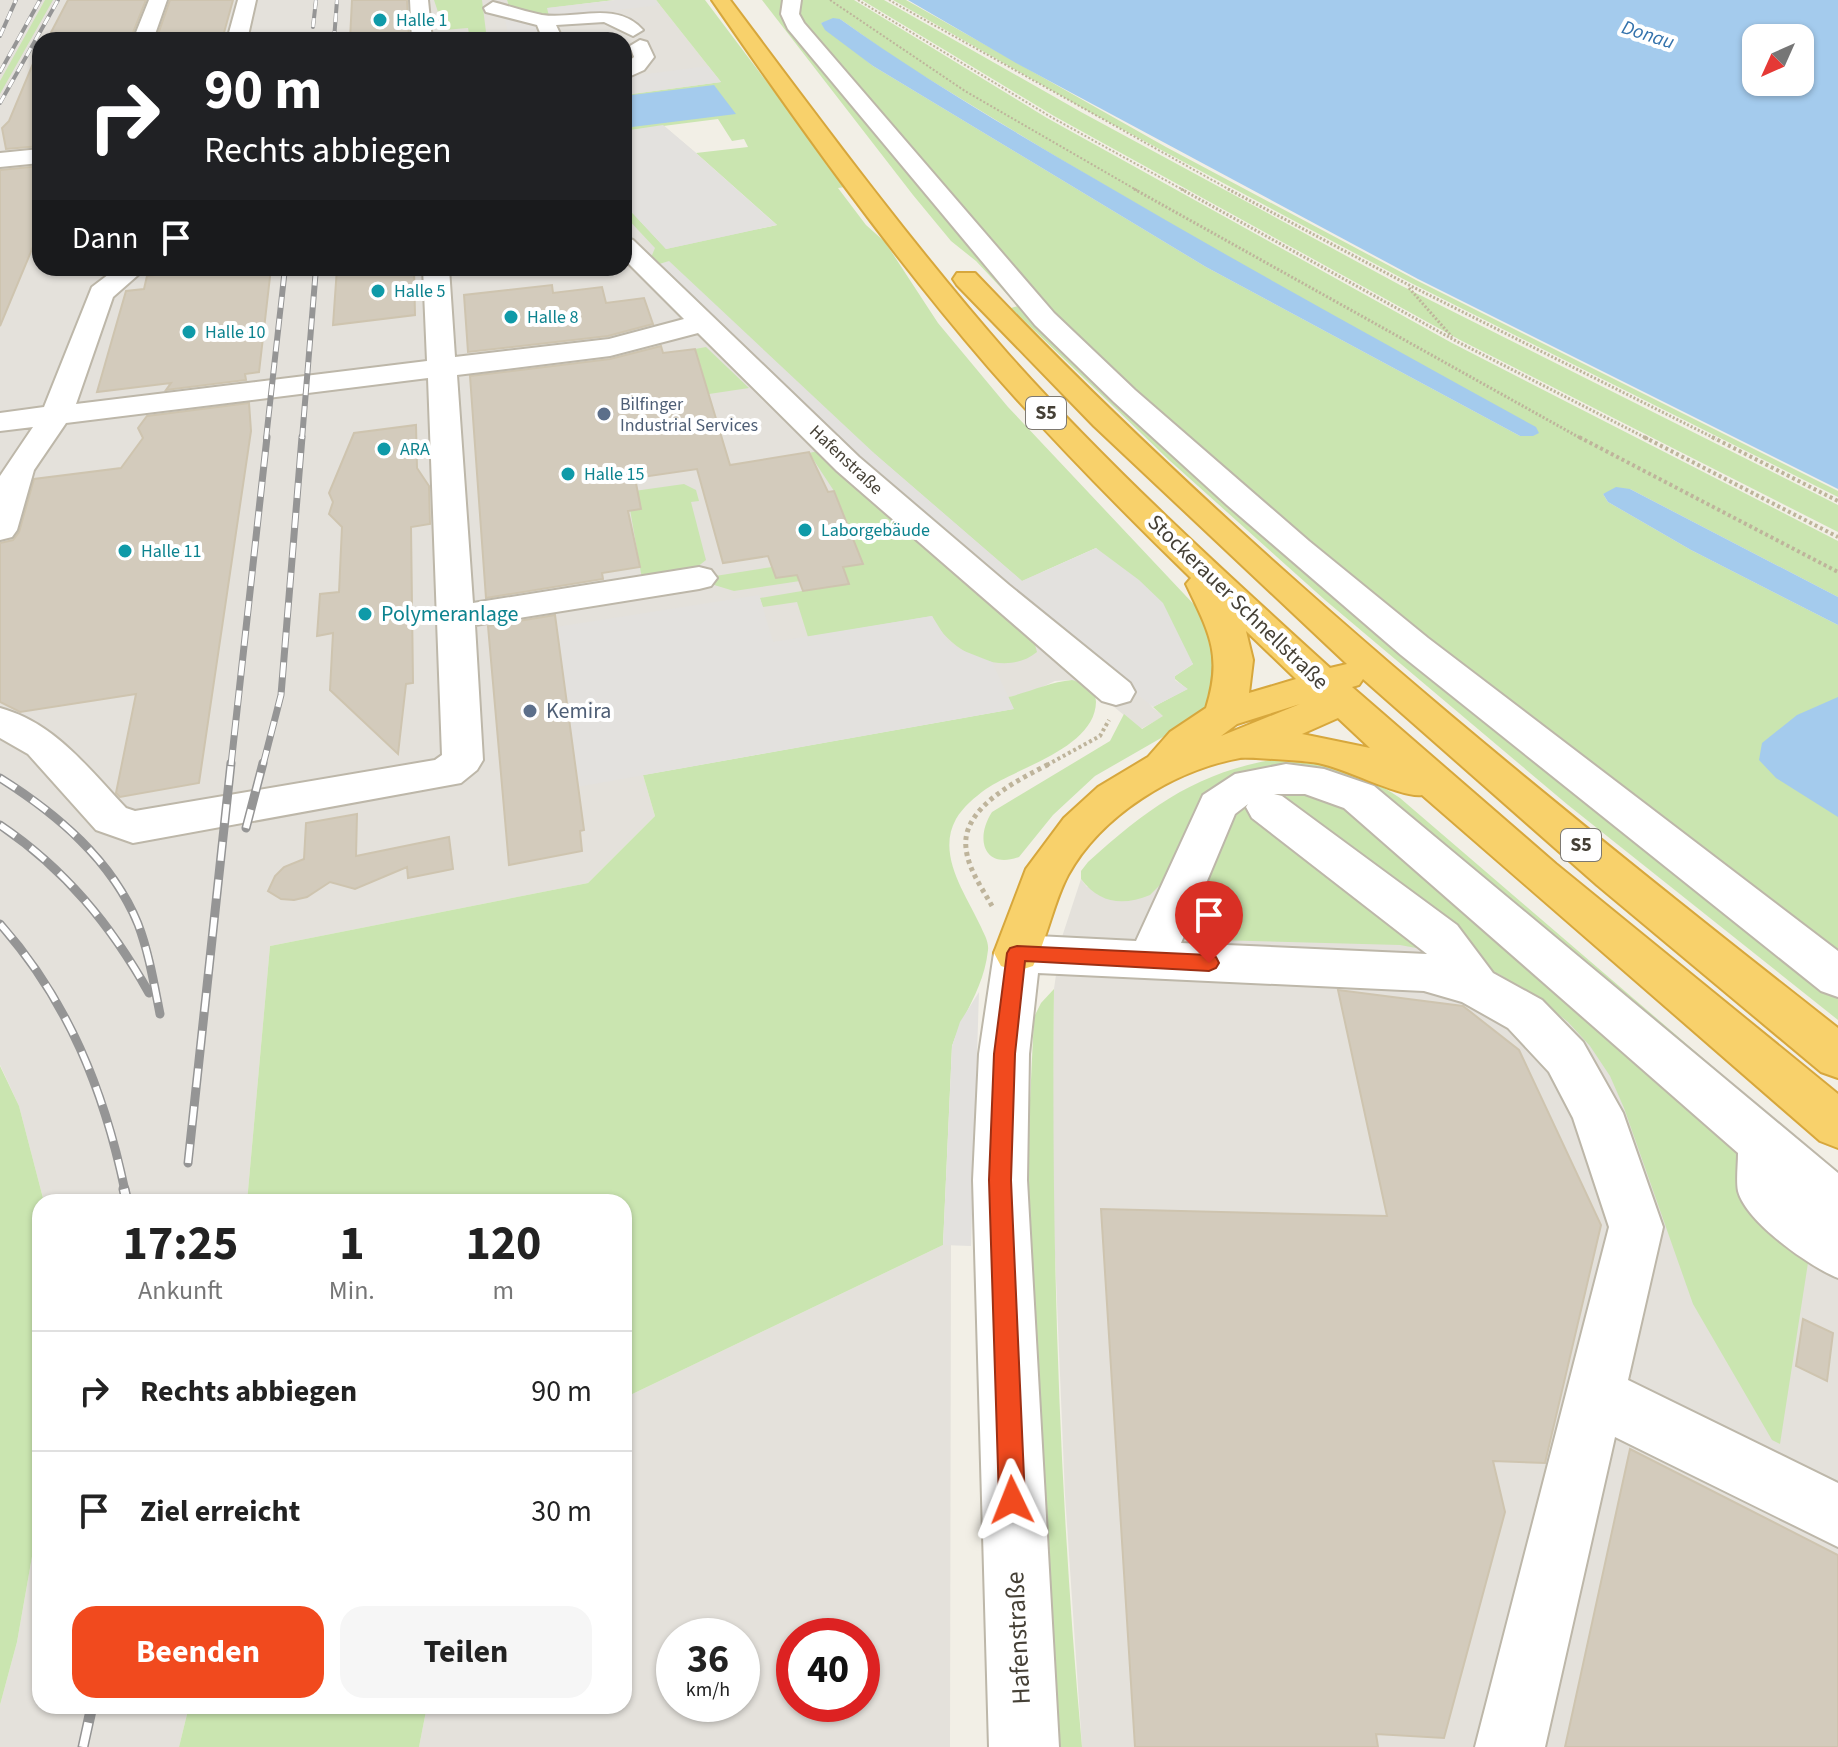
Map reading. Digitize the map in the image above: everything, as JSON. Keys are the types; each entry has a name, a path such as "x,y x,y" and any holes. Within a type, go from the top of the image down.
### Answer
{"highway":[{"name":"Stockerauer Schnellstraße","path":"721,0 883,219 966,324 1043,410 1192,560 1332,692 1445,793 1838,1125"},
{"path":"810,83 864,153"},
{"name":"Stockerauer Schnellstraße","path":"952,262 1011,328 1140,454 1380,674 1546,817 1838,1057"},
{"path":"1192,560 1237,657 1228,731"},
{"path":"1017,953 1048,869 1079,829 1113,798 1228,731 1332,692 1349,676 1380,674"},
{"path":"1228,731 1356,758 1445,793"}],"street":[{"path":"146,32 158,0"},
{"path":"239,32 247,0"},
{"path":"419,0 421,32"},
{"path":"792,0 790,14 795,25 852,87 953,214 1065,340 1194,458 1368,608 1536,744 1668,842 1838,978"},
{"path":"497,29 493,4 545,21 613,17 626,21 644,57 632,69"},
{"path":"545,21 550,32"},
{"path":"0,160 32,157"},
{"name":"Hafenstraße","path":"632,268 703,323 848,464 1116,692"},
{"path":"0,530 18,470 56,416 101,293 123,276"},
{"path":"0,721 42,744 111,819 133,827 446,773 463,760 436,276"},
{"path":"0,422 610,347 703,323"},
{"path":"456,617 699,578"},
{"path":"1150,960 1218,806 1229,794 1266,780 1301,778 1323,782 1359,797 1378,810 1838,1206"},
{"path":"1267,807 1441,938 1476,987"},
{"path":"1017,953 1424,972 1476,987 1525,1014 1566,1057 1597,1113 1636,1227 1510,1747"},
{"name":"Hafenstraße","path":"1017,953 1004,1054 1000,1180 1024,1747"},
{"path":"1764,1144 1765,1191 1812,1235 1838,1252"},
{"path":"1595,1395 1838,1516"}],"path":[{"path":"830,0 904,51 1042,135 1308,288 1525,411 1838,572"},
{"path":"858,0 1026,103 1456,341 1838,537"},
{"path":"889,0 1155,150 1405,283 1838,501"},
{"path":"1405,283 1456,341"},
{"path":"1017,953 970,864 965,844 970,823 982,806 998,794 1100,736 1109,721 1116,692"}],"shaded area":[{"path":"0,0 507,0 509,8 656,0 721,82 632,94 632,32 32,32 32,276 632,276 632,130 663,125 696,153 1153,708 1164,716 1141,729 1086,684 1071,680 1055,681 1032,692 643,775 655,816 588,883 270,946 248,1194 42,1194 19,1106 0,1065"},
{"path":"615,0 656,0 660,5 548,18 556,32 508,32 503,8 549,16 547,8"},
{"path":"708,66 721,82 632,94 632,76"},
{"path":"663,125 777,225 666,249 632,213 632,130"},
{"path":"669,261 875,454 1022,581 1096,548 1139,580 1163,603 1193,664 1175,676 1175,680 1188,689 1153,707 1006,587 860,459 656,265"},
{"path":"759,595 773,642 932,616 947,640 959,649 992,662 1014,709 577,787 556,627"},
{"path":"1218,788 1838,1187 1838,1747 1082,1747 1065,1495 1052,1182 1054,989 1061,940 1081,879 1087,887"},
{"path":"979,992 971,1246 943,1245 952,1046 960,1022"},
{"path":"943,1245 951,1245 950,1747 419,1747 425,1714 632,1714 632,1394"},
{"path":"32,1557 32,1714 187,1714 179,1747 0,1747 0,1705 17,1642"}],"green space":[{"path":"45,0 53,0 35,32 32,32 32,37 0,94 0,81"},
{"path":"434,0 482,0 486,32 469,32 468,28 444,30"},
{"path":"507,0 615,0 548,8 551,15 547,17 509,7"},
{"path":"656,0 705,0 846,187 838,188 866,225 885,242 938,323 1008,407 1201,612 1212,630 1217,687 1204,708 1175,730 1095,776 1053,815 1019,857 997,859 986,849 984,832 992,812 1110,741 1124,714 1142,729 1163,716 1153,707 1187,689 1175,676 1193,664 1096,548 1022,581 650,260 655,248 632,224 632,213 666,249 777,225 696,153 748,147 744,139 732,141 718,119 632,130 632,94 721,82"},
{"path":"762,0 854,0 1047,118 1452,343 1838,541 1838,597 1630,489 1603,494 1608,502 1691,550 1838,625 1838,1020 1568,805 1325,600 1169,460 1011,308 1018,306 976,261 951,241","holes":["840,19 899,61 1060,159 1533,436 1520,436 1206,267 873,66 821,23"]},
{"path":"862,0 884,0 1081,112 1400,285 1838,505 1838,532 1460,340 1054,116"},
{"path":"893,0 906,0 1166,147 1416,280 1838,491 1838,497 1409,282 1088,111"},
{"path":"706,347 749,388 709,394 695,349"},
{"path":"818,451 916,541 1034,641 1037,652 1023,660 1008,663 977,658 950,640 932,616 808,637 797,602 763,607 760,598 849,583 843,567 834,491 809,453"},
{"path":"684,484 696,490 699,501 691,502 706,560 692,571 642,579 627,492"},
{"path":"772,567 776,578 797,575 800,581 734,591 711,584 709,577"},
{"path":"1072,680 1094,693 1096,702 1092,718 1083,732 1053,754 982,792 959,815 951,833 949,846 955,874 988,947 978,988 952,1046 943,1245 632,1394 632,1194 248,1194 270,946 588,883 655,816 643,775 1013,709 1008,697"},
{"path":"1292,757 1349,770 1400,798 1838,1174 1390,804 1275,770 1150,895 1130,901 1112,900 1096,894 1081,879 1081,871 1088,862 1112,841 1157,806 1181,792 1232,769"},
{"path":"1260,790 1332,796 1816,1211 1780,1444 1772,1440 1693,1304 1610,1076 1590,1046 1568,1022 1499,974 1427,950 1400,945 1213,940 1196,932 1190,921 1229,812"},
{"path":"1054,989 1058,1368 1082,1747 1054,1747 1026,1184 1034,1017 1041,1003"},
{"path":"0,1066 19,1106 42,1194 32,1194 32,1557 17,1642 0,1705"},
{"path":"187,1714 425,1714 419,1747 179,1747"}],"water":[{"name":"Donau","path":"908,0 1838,0 1838,489 1418,279 1016,63"},
{"path":"833,18 840,19 1002,124 1264,276 1536,427 1539,433 1520,436 1206,267 873,66 825,30 821,23"},
{"path":"714,85 736,114 632,127 632,95"},
{"path":"1616,487 1630,489 1838,597 1838,625 1691,550 1608,502 1603,494"},
{"path":"1838,697 1838,817 1776,778 1759,760 1762,743 1797,715"}],"building":[{"path":"68,0 146,0 133,32 51,32"},
{"path":"170,0 233,0 224,32 159,32"},
{"name":"Halle 1","path":"352,0 407,0 409,32 350,32"},
{"path":"32,66 32,147 6,149 2,128 9,121"},
{"path":"32,167 32,249 0,326 0,170"},
{"name":"Halle 10","path":"147,276 270,276 259,372 245,374 246,380 166,390 171,383 97,392 126,291 144,289"},
{"name":"Halle 5","path":"336,276 414,276 415,315 333,325"},
{"path":"552,285 553,293 602,287 606,303 644,298 653,324 608,336 468,352 464,295"},
{"name":"Halle 15","path":"661,346 663,353 695,349 730,465 809,452 828,492 834,491 863,564 843,567 849,584 803,591 797,575 776,578 768,556 723,563 697,469 635,478 641,509 628,511 640,567 602,573 603,579 486,598 470,376 610,359"},
{"name":"Halle 11","path":"249,403 251,431 199,783 120,797 116,793 136,694 20,712 0,702 0,543 13,540 19,532 34,479 121,468 143,438 138,428 147,416"},
{"path":"416,425 417,468 429,486 430,524 411,527 413,683 406,684 398,754 330,690 333,633 317,636 320,594 339,592 342,527 329,514 333,502 329,493 354,433"},
{"path":"555,615 584,830 580,831 582,851 509,865 488,626"},
{"path":"357,814 356,856 449,837 453,869 408,878 407,867 355,889 330,882 307,897 294,900 281,899 268,891 275,876 284,867 304,859 306,823"},
{"path":"1338,990 1463,1006 1519,1050 1601,1225 1545,1463 1493,1461 1505,1512 1444,1738 1376,1734 1378,1747 1135,1747 1101,1209 1387,1216"},
{"path":"1803,1319 1833,1333 1827,1381 1796,1366"},
{"path":"1630,1449 1838,1555 1838,1747 1565,1747"}],"railway":[{"path":"0,36 16,0"},
{"path":"0,72 40,0"},
{"path":"40,32 58,0"},
{"path":"313,27 316,0"},
{"path":"335,32 337,0"},
{"path":"0,103 32,46"},
{"path":"266,439 284,276"},
{"path":"302,439 315,276"},
{"path":"231,765 267,437"},
{"path":"263,765 281,695 302,437"},
{"path":"188,1163 231,763"},
{"path":"246,828 263,763"},
{"path":"0,778 62,823 81,840 113,879 142,935 160,1014"},
{"path":"0,825 45,860 85,900 119,944 149,993"},
{"path":"0,924 45,984 80,1048 106,1118 125,1191"},
{"path":"124,1189 125,1194"},
{"path":"83,1747 90,1714"}],"place":[{"name":"Halle 1","path":"380,20"},
{"name":"Halle 5","path":"378,291"},
{"name":"Halle 8","path":"511,317"},
{"name":"Halle 10","path":"189,332"},
{"name":"Bilfinger Industrial Services","path":"604,414"},
{"name":"ARA","path":"384,449"},
{"name":"Halle 15","path":"568,474"},
{"name":"Laborgebäude","path":"805,530"},
{"name":"Halle 11","path":"125,551"},
{"name":"Polymeranlage","path":"365,614"},
{"name":"Kemira","path":"530,711"}],"route":[{"path":"1012,1500 1000,1180 1004,1054 1017,953 1209,963"}]}
